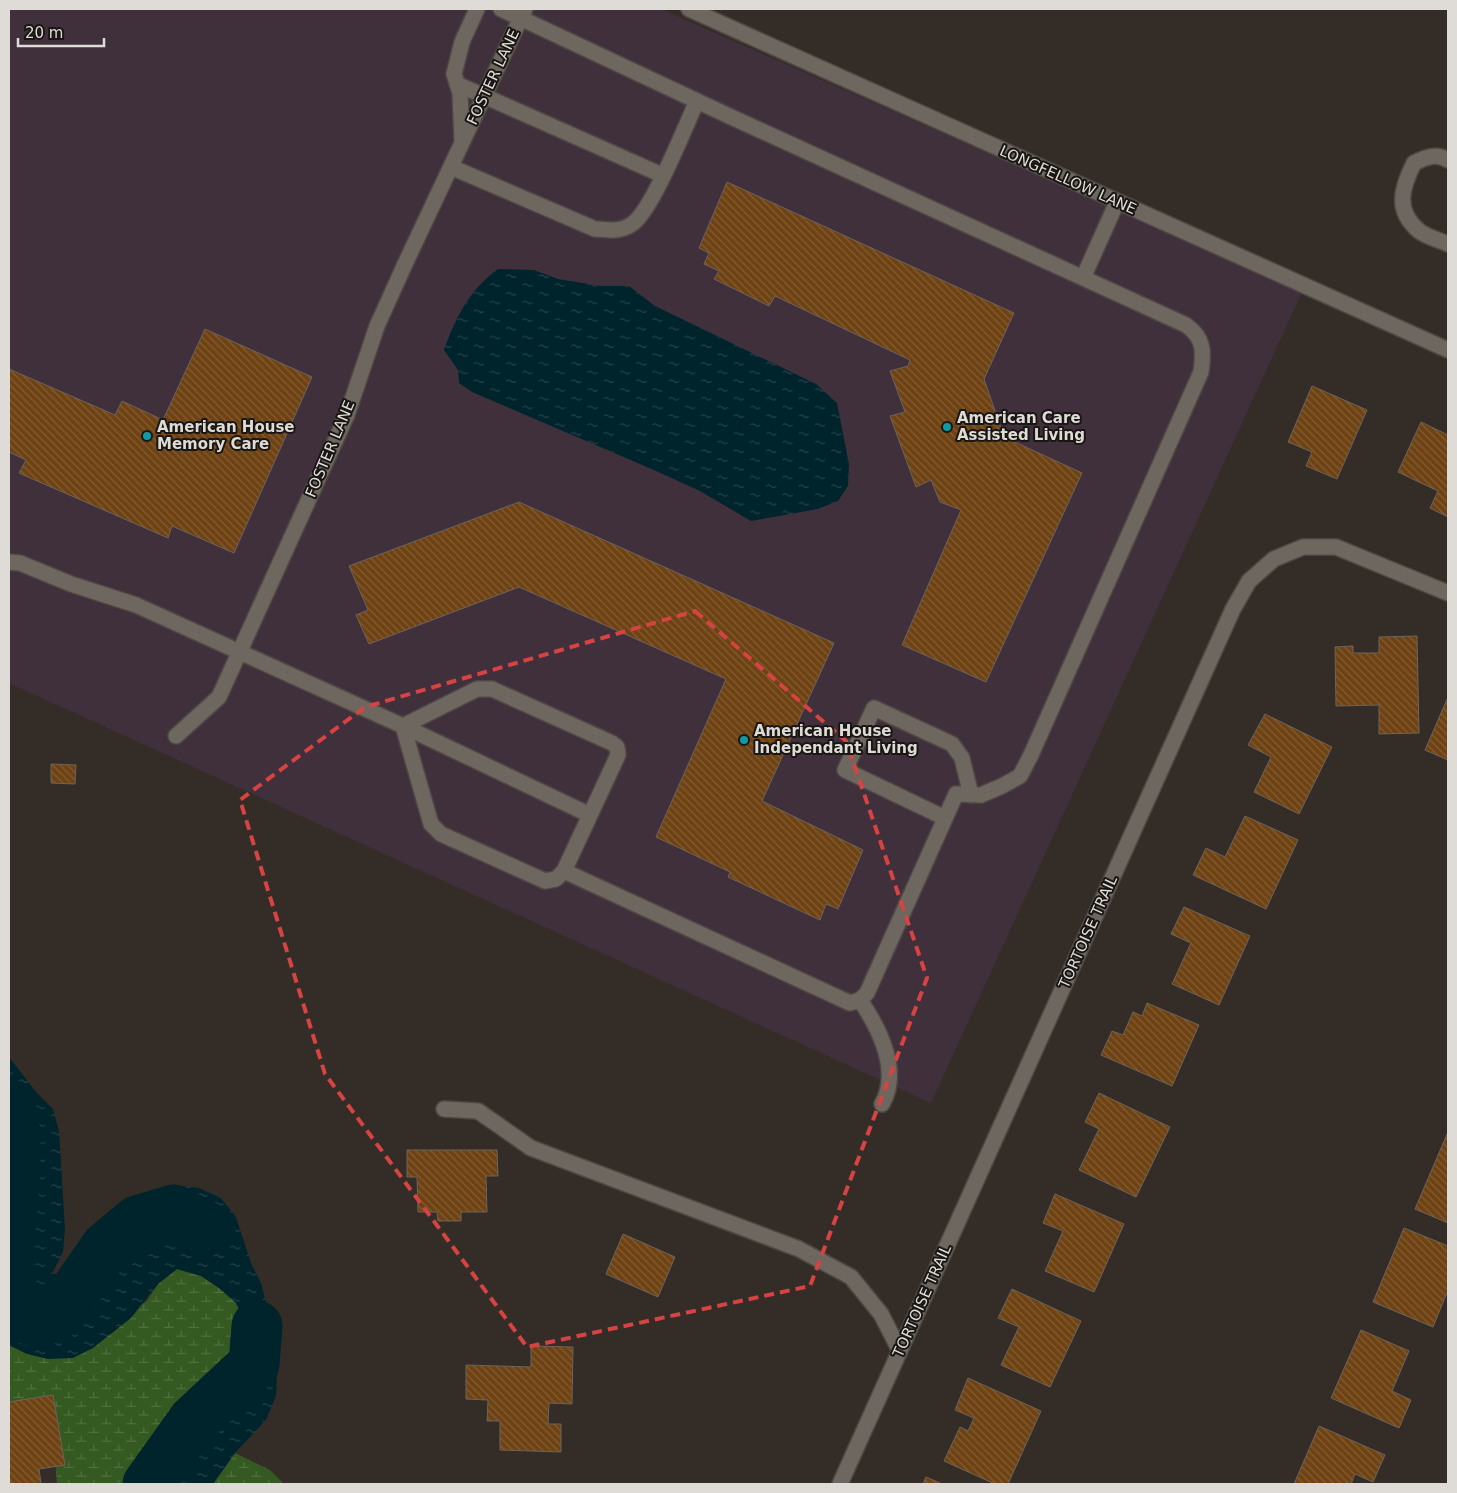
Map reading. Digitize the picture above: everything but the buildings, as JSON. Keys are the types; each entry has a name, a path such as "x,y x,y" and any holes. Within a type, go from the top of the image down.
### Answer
{"street":[{"name":"FOSTER LANE","path":"462,145 461,108 454,74 457,58 477,9"},
{"path":"501,9 523,14 697,101 1186,325 1195,331 1202,347 1201,372 1020,776 981,795 956,794 867,993 860,1000 850,1003 564,871"},
{"name":"LONGFELLOW LANE","path":"691,9 1448,350"},
{"name":"FOSTER LANE","path":"176,736 219,698 347,415 377,326 523,14"},
{"path":"457,84 662,175"},
{"path":"451,167 595,229 616,231 633,224 648,207 697,101"},
{"path":"1448,160 1428,156 1414,163 1401,196 1404,212 1419,231 1448,244"},
{"path":"1083,278 1117,202"},
{"name":"TORTOISE TRAIL","path":"840,1484 1233,609 1249,581 1274,559 1303,547 1336,547 1448,593"},
{"path":"9,562 20,563 71,584 136,605 403,726 590,815"},
{"path":"477,689 492,689 612,743 617,747 618,755 564,871 556,879 545,881 441,834 431,824 403,726 477,689"},
{"path":"945,818 845,770 874,708 952,744 962,758 971,795"},
{"path":"860,1000 871,1016 885,1051 890,1075 888,1094 882,1104"},
{"path":"444,1109 478,1111 531,1148 799,1249 851,1277 881,1314 900,1351"}],"highlighted area":[{"path":"695,611 846,741 927,978 810,1286 527,1347 325,1074 240,800 365,707"}],"shaded area":[{"path":"9,9 661,9 1302,292 931,1103 9,683"}],"green space":[{"path":"9,1142 24,1170 27,1191 23,1209 9,1240"},
{"path":"177,1269 201,1276 236,1303 246,1324 252,1346 242,1369 229,1387 192,1417 161,1484 57,1484 56,1468 41,1427 9,1412 9,1345 27,1354 146,1302 158,1284"},
{"path":"235,1453 270,1470 284,1484 213,1484"}],"water":[{"path":"498,269 534,270 558,279 601,286 629,286 655,306 816,384 837,403 849,464 848,486 838,501 818,509 751,521 700,491 472,392 459,383 458,370 444,350 453,326 471,295"},
{"path":"9,1057 37,1093 53,1109 59,1131 65,1229 63,1252 52,1274 76,1273 117,1253 157,1200 176,1185 199,1188 221,1198 236,1217 251,1263 261,1283 278,1350 276,1396 266,1420 235,1453 213,1484 161,1484 192,1417 229,1387 242,1369 252,1346 246,1324 236,1303 219,1288 201,1276 177,1269 158,1284 131,1318 93,1348 73,1358 48,1359 27,1354 9,1345 9,1240 23,1209 28,1188 23,1166 9,1142"}],"waterway":[{"path":"9,1105 13,1117 15,1151 9,1239"},
{"path":"9,1273 16,1313 38,1323 61,1312 106,1247 137,1221 174,1210 210,1229"},
{"path":"148,1484 193,1421 254,1364 257,1326"}],"place":[{"name":"American Care Assisted Living","path":"947,427"},
{"name":"American House Memory Care","path":"147,436"},
{"name":"American House Independant Living","path":"744,740"}]}
